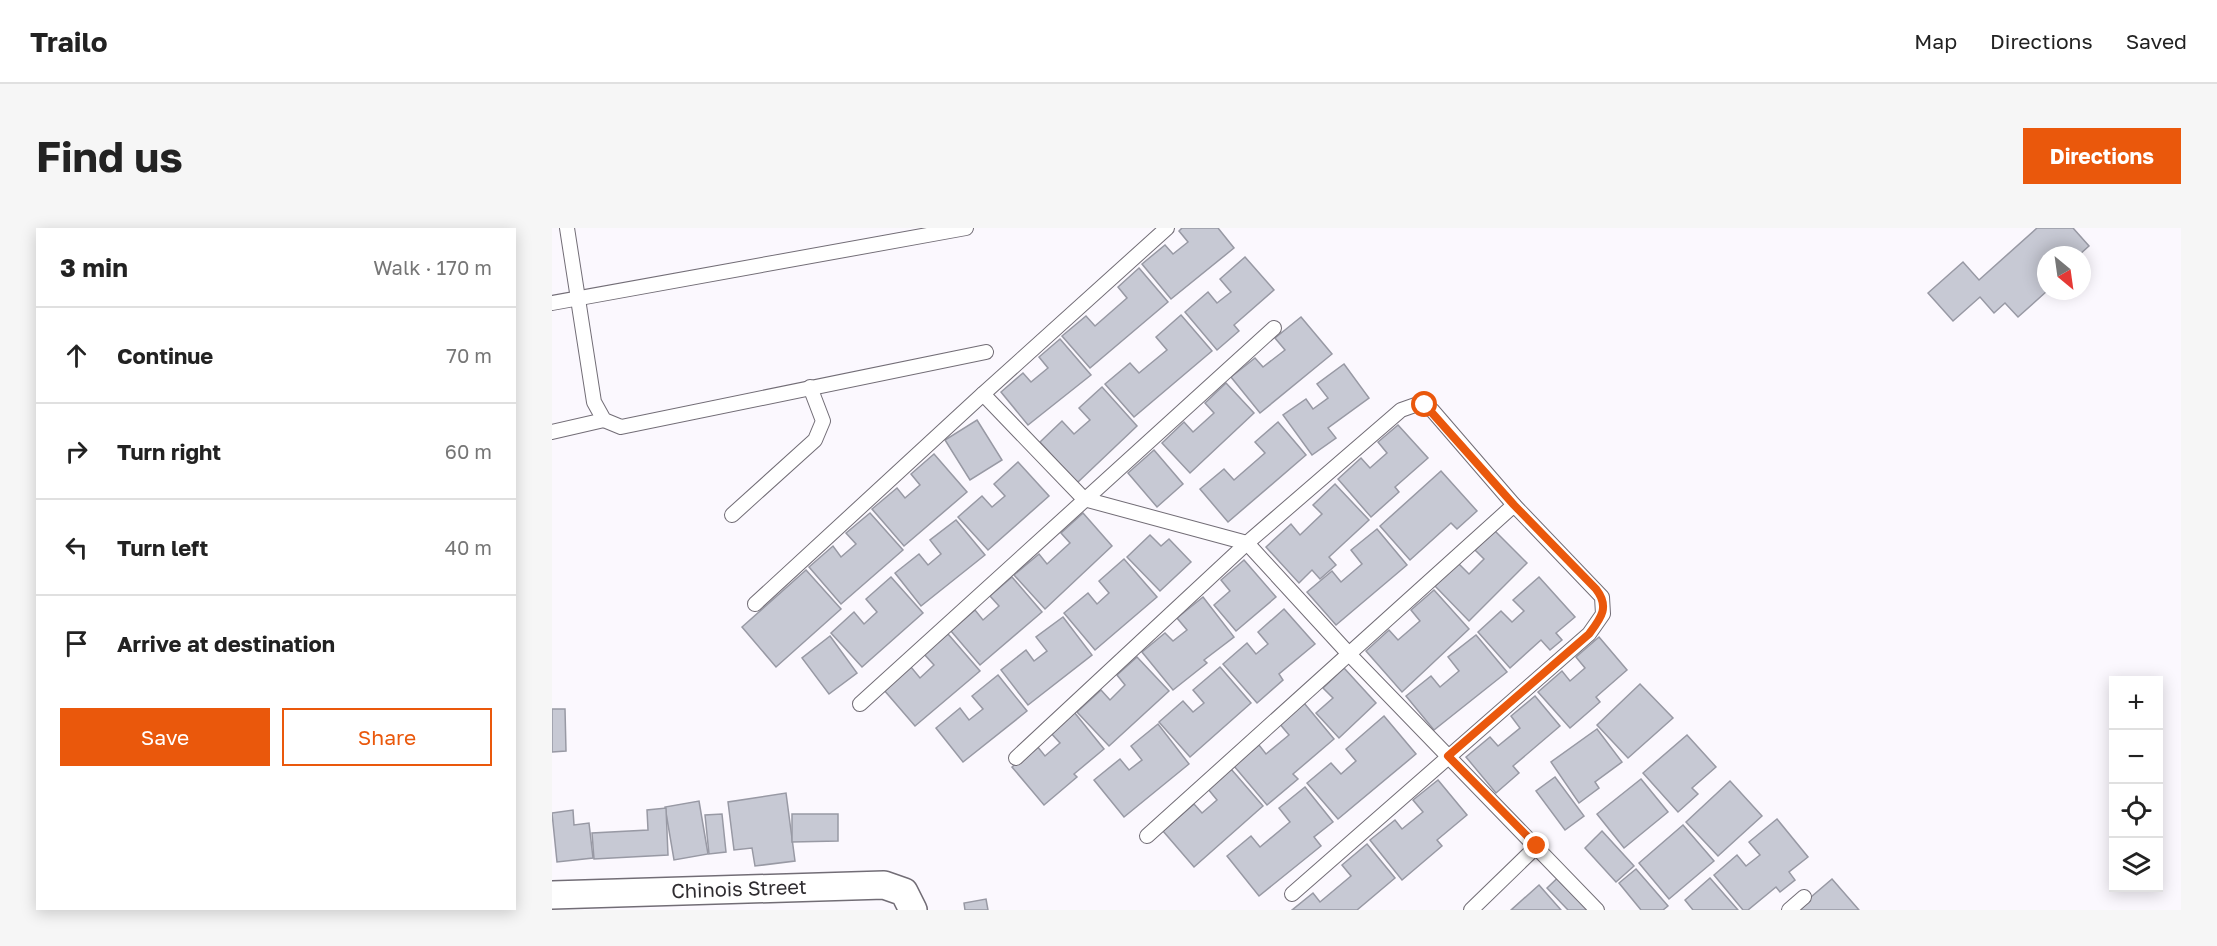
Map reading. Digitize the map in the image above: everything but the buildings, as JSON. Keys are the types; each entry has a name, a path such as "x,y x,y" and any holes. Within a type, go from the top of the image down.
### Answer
{"street":[{"name":"Chinois Street","path":"552,895 884,885 904,892 914,910"}],"lane":[{"path":"567,228 594,402 604,420 621,428 986,352"},
{"path":"552,303 966,228"},
{"path":"755,604 1167,228"},
{"path":"860,704 1274,328"},
{"path":"732,515 814,440 823,420 810,387"},
{"path":"983,394 1084,500 1247,543 1348,654 1597,910"},
{"path":"1016,758 1247,543 1391,416 1418,404 1432,410 1514,505 1596,589 1604,604 1603,614 1589,634 1292,894"},
{"path":"552,432 604,420"},
{"path":"1147,836 1514,505"},
{"path":"1471,910 1537,846"},
{"path":"1789,910 1804,897"}],"route":[{"path":"1425,405 1432,410 1514,505 1596,589 1604,604 1603,614 1589,634 1448,756 1537,846"}]}
